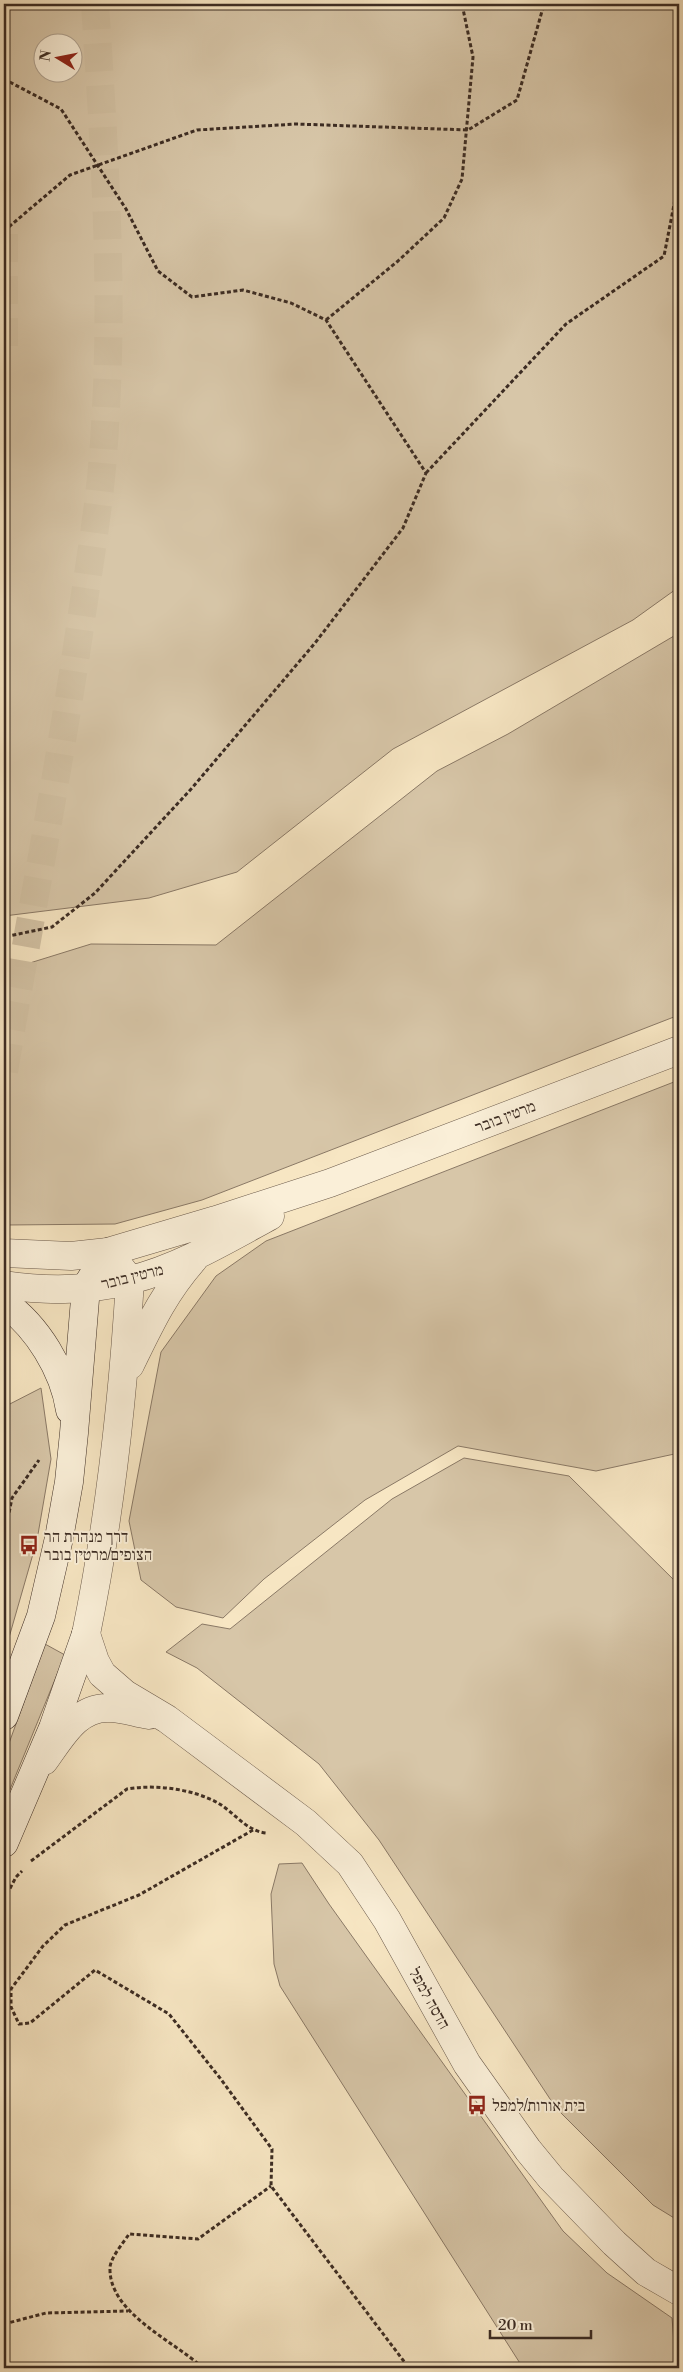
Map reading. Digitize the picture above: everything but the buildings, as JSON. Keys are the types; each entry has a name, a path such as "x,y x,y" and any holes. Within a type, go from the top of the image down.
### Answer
{"street":[{"name":"מרטין בובר","path":"4,1253 71,1256 108,1252 216,1220 330,1182 679,1050"},
{"name":"מרטין בובר","path":"4,1286 46,1290 86,1287 130,1280 171,1266 200,1252 330,1182"},
{"path":"4,1716 41,1616 59,1538 69,1482 86,1287 108,1252 130,1280 124,1377 103,1550 86,1634 54,1728 4,1843"},
{"path":"124,1377 163,1299 173,1283 200,1252"},
{"path":"4,1303 25,1321 51,1358 69,1402 74,1432"},
{"name":"הדסה למפל","path":"86,1634 95,1662 102,1674 125,1694 167,1719 306,1823 350,1864 378,1904 467,2064 528,2150 551,2178 614,2243 646,2272 679,2291"},
{"name":"הדסה למפל","path":"35,1773 75,1721 91,1709 110,1708 167,1719"}],"path":[{"path":"326,320 398,261 444,218 462,179 468,130 473,57 462,4"},
{"path":"4,231 70,174 197,130 296,124 468,130 518,100 544,4"},
{"path":"4,79 61,109 126,209 158,271 192,297 243,290 291,303 326,320 426,473"},
{"path":"4,938 52,927 95,892 192,788 315,643 403,528 426,473 566,324 664,256 679,179"},
{"path":"4,1538 12,1498 44,1453"},
{"path":"4,1900 16,1877 31,1860 127,1789 142,1786 186,1791 217,1803 253,1830 139,1895 65,1925 43,1946 11,1989 10,2007 19,2024 30,2023 95,1970 169,2014 220,2078 272,2149 271,2186 409,2368"},
{"path":"202,2368 190,2356 128,2311 113,2289 110,2265 129,2234 198,2239 271,2186"},
{"path":"4,2324 46,2312 128,2311"}],"shaded area":[{"path":"4,4 679,4 679,587 633,620 393,749 237,872 149,898 4,916"},
{"path":"679,633 679,1015 202,1200 115,1224 7,1225 4,1223 4,971 91,944 216,945 437,771 508,734"},
{"path":"679,1080 679,1453 596,1471 458,1446 365,1500 264,1579 223,1618 176,1607 141,1580 129,1521 161,1352 216,1276 266,1241"},
{"path":"41,1388 51,1459 37,1540 4,1655 4,1407"},
{"path":"464,1458 569,1476 679,1585 679,2221 653,2205 556,2108 379,1840 319,1764 197,1668 166,1652 202,1624 230,1629 392,1499"},
{"path":"45,1644 65,1655 4,1804 4,1757"},
{"path":"302,1863 329,1904 563,2231 607,2273 672,2318 676,2368 523,2368 280,1986 274,1964 271,1894 279,1864"}],"tunnel":[{"path":"4,1071 70,689 95,530 101,477 108,372 108,267 107,214 95,4"},
{"path":"4,234 4,359"}],"place":[{"name":"דרך מנהרת הר הצופים/מרטין בובר","path":"29,1545"},
{"name":"בית אורות/למפל","path":"477,2105"}]}
